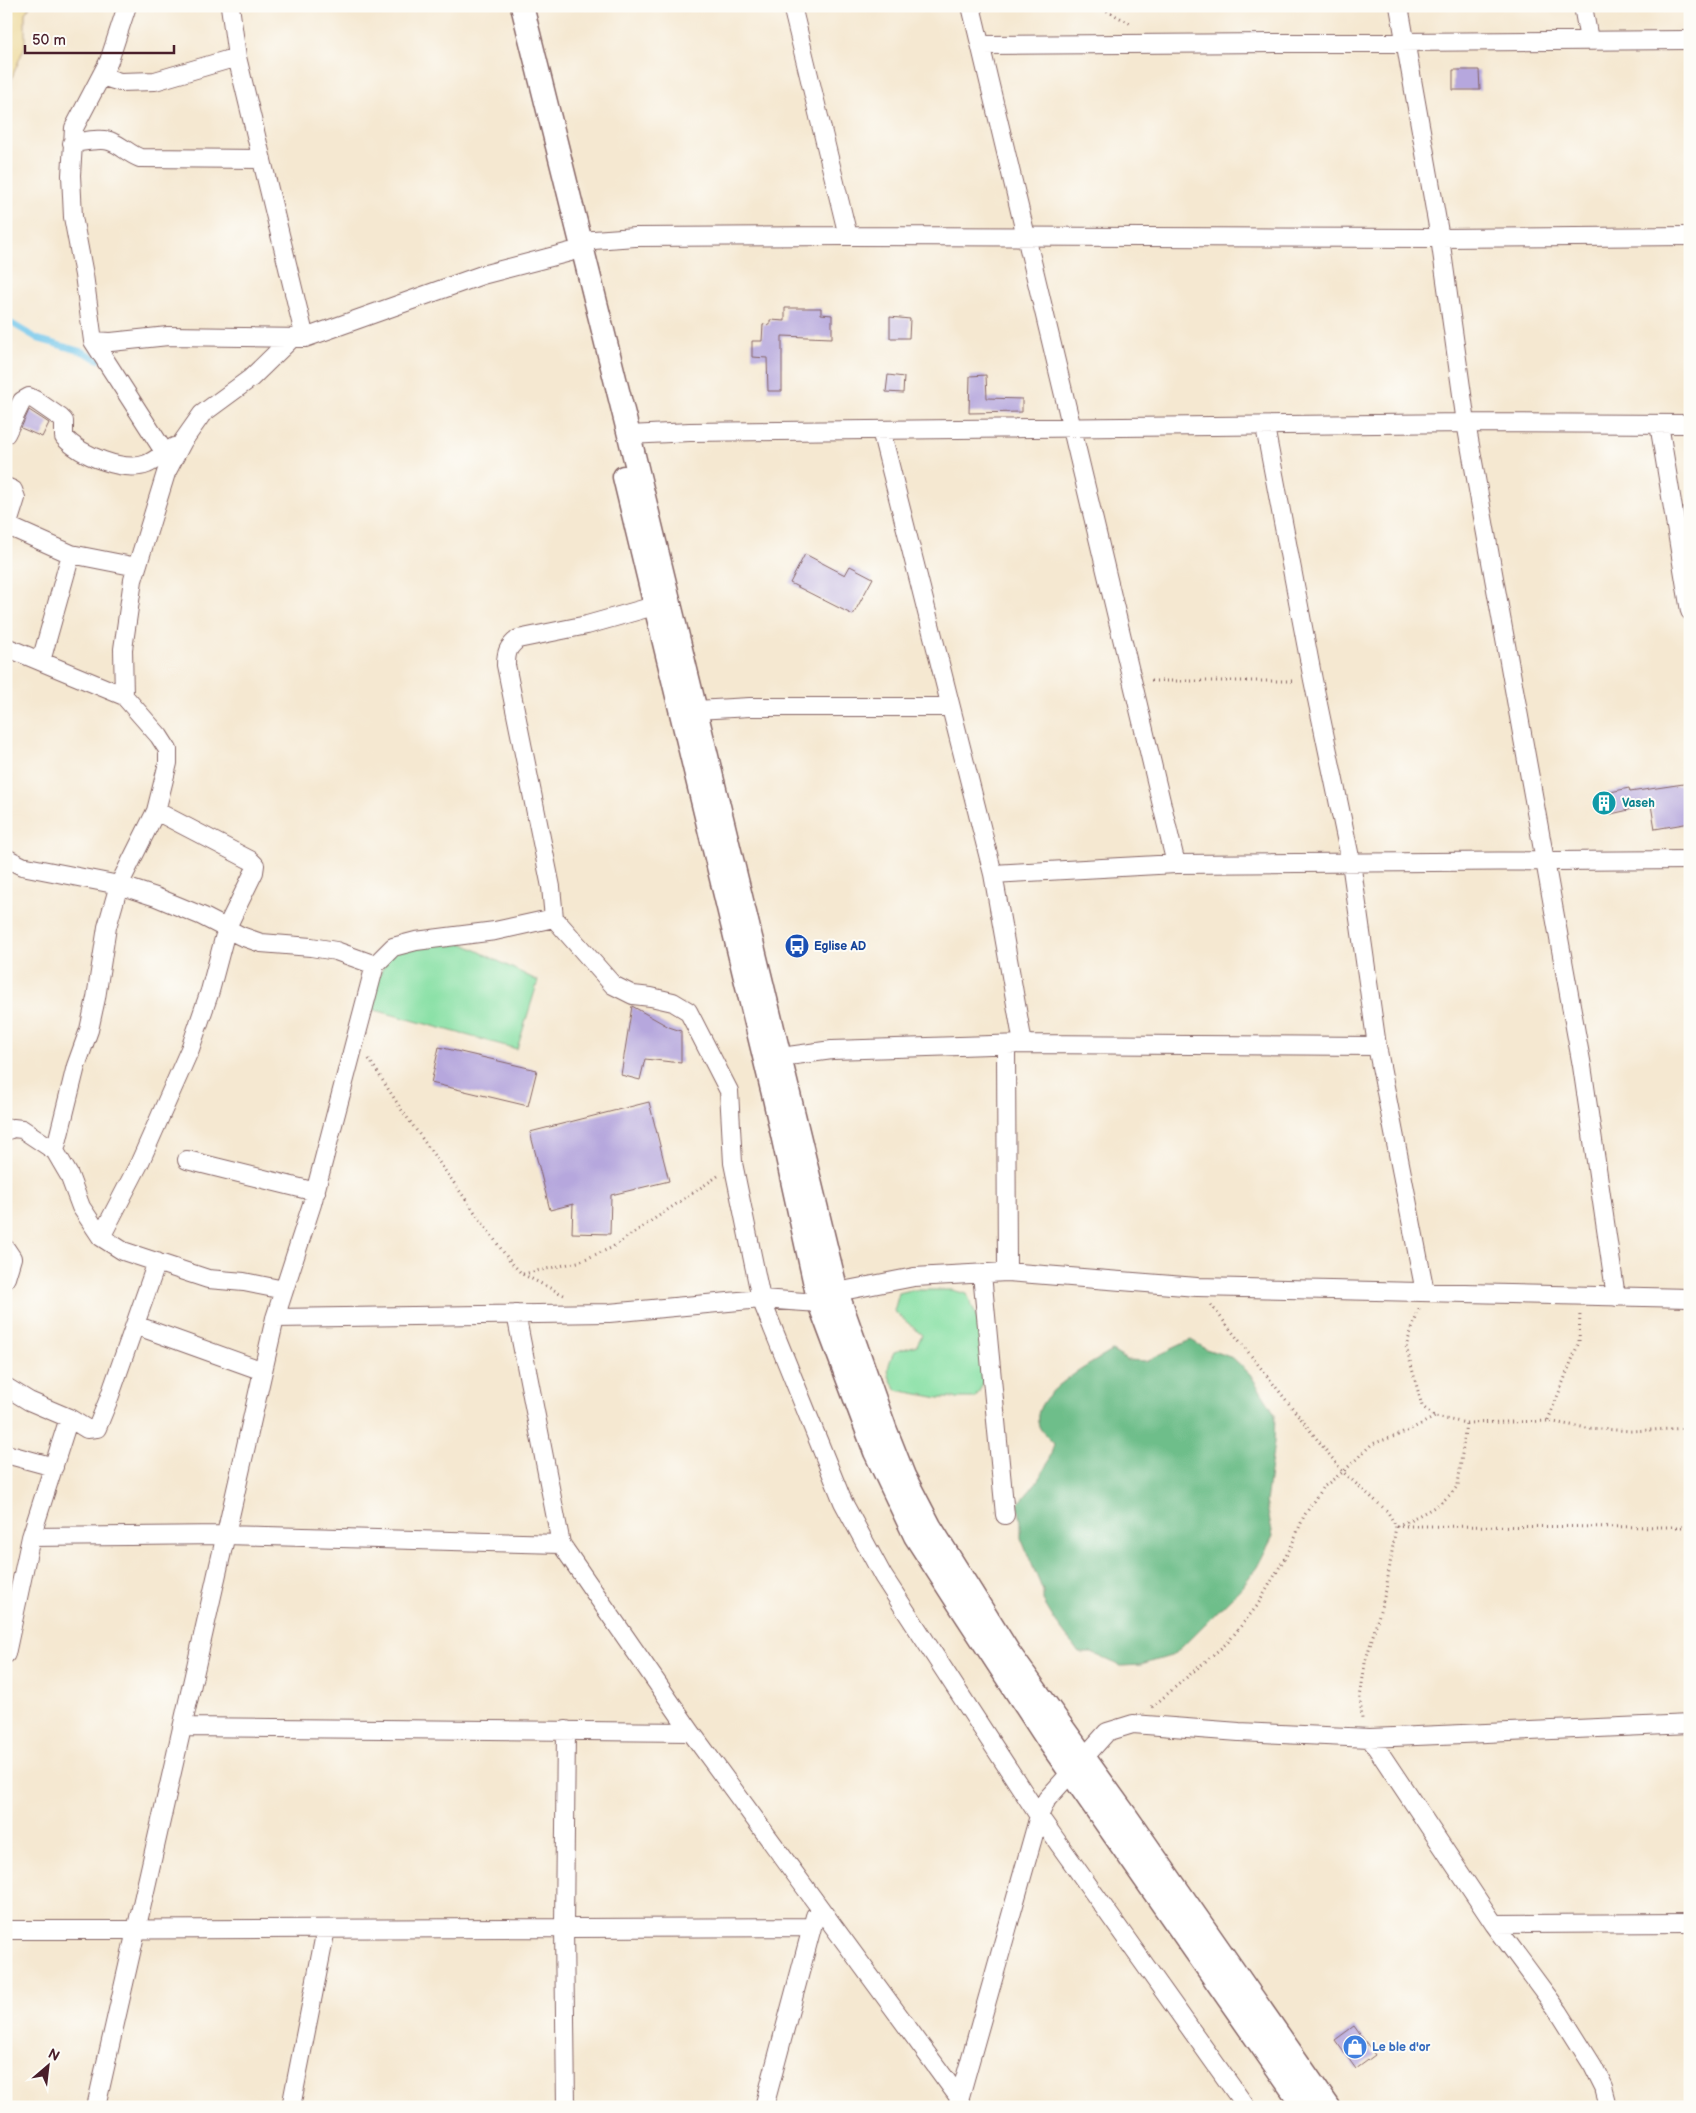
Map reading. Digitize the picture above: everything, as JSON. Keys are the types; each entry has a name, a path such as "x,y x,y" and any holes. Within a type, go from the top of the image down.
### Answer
{"street":[{"path":"127,6 109,61 74,128 72,143 73,217 84,274 93,341 165,453"},
{"path":"230,6 237,57 262,159 299,338"},
{"path":"509,6 629,435 781,1057 828,1298"},
{"path":"522,6 654,606 774,1098 828,1298 875,1452 914,1536 1077,1765 1329,2107"},
{"path":"792,6 848,236"},
{"path":"971,6 1176,864"},
{"path":"1399,6 1440,238 1466,423 1582,1066 1616,1297"},
{"path":"1583,6 1589,40"},
{"path":"980,45 1690,40"},
{"path":"101,76 120,82 156,81 237,57"},
{"path":"72,143 106,140 113,142 129,154 140,158 262,159"},
{"path":"93,341 111,342 168,336 299,338 482,275 575,246 635,237 1440,238 1690,236"},
{"path":"124,696 123,649 137,567 166,473 183,441 202,414 251,378 299,338"},
{"path":"6,434 22,401 29,397 61,418 64,422 64,438 70,444 100,459 123,467 146,464 183,441"},
{"path":"629,435 690,432 1265,427 1466,423 1690,424"},
{"path":"1659,424 1690,611"},
{"path":"1265,427 1313,680 1351,862 1377,1046 1425,1292"},
{"path":"882,430 993,874 1014,1045 1007,1272"},
{"path":"6,487 13,490 16,498 7,528 71,554 137,567"},
{"path":"41,661 71,554"},
{"path":"654,606 587,626 518,639 511,644 506,652 506,665 552,887 554,918 613,985 633,995 673,1002 688,1011 729,1091 733,1163 760,1300 843,1502 883,1576 1039,1816 1246,2107"},
{"path":"6,647 124,696 159,736 168,750 168,763 156,811 118,885 107,927 89,1030 76,1066 55,1151"},
{"path":"696,710 750,707 950,707"},
{"path":"102,1237 140,1162 190,1049 210,991 227,927 254,872 255,865 250,860 156,811"},
{"path":"6,858 22,866 118,885 156,897 227,927 241,936 261,943 336,951 375,965"},
{"path":"993,874 1176,864 1690,860"},
{"path":"96,2107 275,1318 316,1192 375,965 393,947 416,941 495,931 554,918"},
{"path":"781,1057 832,1050 1014,1045 1377,1046"},
{"path":"6,1131 13,1128 22,1129 55,1151 69,1175 81,1207 102,1237 123,1251 208,1279 244,1282 284,1290"},
{"path":"187,1160 316,1192"},
{"path":"6,1249 12,1258 6,1278"},
{"path":"6,1387 29,1401 69,1418 88,1429 97,1428 157,1262"},
{"path":"275,1318 609,1313 760,1300 828,1298 914,1277 1007,1272 1197,1287 1690,1298"},
{"path":"982,1274 1005,1515"},
{"path":"516,1314 561,1544 692,1732 959,2103"},
{"path":"135,1325 263,1371"},
{"path":"6,1402 29,1401"},
{"path":"6,1654 8,1633 31,1537 69,1418"},
{"path":"6,1454 54,1468"},
{"path":"31,1537 225,1536 561,1544"},
{"path":"959,2103 1039,1816 1047,1799 1107,1732 1133,1724 1239,1732 1370,1738 1690,1724"},
{"path":"182,1726 692,1732"},
{"path":"566,1730 564,1927 566,2107"},
{"path":"1370,1738 1494,1924 1559,2012 1593,2066 1604,2088 1609,2107"},
{"path":"1077,1765 1304,2107"},
{"path":"764,2107 818,1906"},
{"path":"1494,1924 1690,1923"},
{"path":"6,1930 812,1927"},
{"path":"291,2107 326,1929"}],"path":[{"path":"1132,682 1313,680"},
{"path":"359,1027 371,1066 509,1260 522,1274 566,1295"},
{"path":"522,1274 578,1262 611,1248 708,1184 733,1163"},
{"path":"1197,1287 1343,1472 1387,1511 1396,1526 1386,1590 1365,1663 1360,1698 1362,1718 1370,1738"},
{"path":"1425,1292 1406,1346 1422,1406 1435,1417 1466,1423 1548,1420 1587,1428 1630,1432 1690,1428"},
{"path":"1548,1420 1579,1342 1580,1297"},
{"path":"1133,1724 1228,1642 1262,1598 1290,1549 1308,1509 1322,1488 1343,1472 1372,1444 1401,1434 1435,1417"},
{"path":"1396,1526 1445,1501 1453,1493 1458,1485 1466,1423"},
{"path":"1396,1526 1690,1527"}],"green space":[{"path":"450,937 538,981 517,1049 364,1007 393,947"},
{"path":"911,1290 952,1290 967,1294 982,1333 986,1359 982,1385 975,1398 939,1398 897,1390 893,1385 888,1372 894,1352 917,1345 922,1335 894,1311 899,1293"},
{"path":"1191,1340 1206,1349 1233,1358 1250,1374 1275,1414 1274,1442 1266,1502 1273,1536 1257,1567 1240,1589 1174,1655 1141,1665 1121,1666 1092,1653 1079,1653 1055,1621 1043,1601 1043,1591 1021,1538 1018,1504 1040,1476 1054,1444 1040,1428 1038,1414 1051,1392 1076,1373 1112,1351 1127,1360 1146,1361"}],"sand":[{"path":"6,6 30,6 25,13 25,46 12,77 6,130"}],"building":[{"path":"1453,70 1479,70 1480,90 1453,90"},
{"path":"785,308 821,308 821,314 832,315 832,338 782,336 782,391 768,391 767,358 752,357 752,341 762,341 763,324 770,325 770,320 785,321"},
{"path":"890,317 910,319 909,338 890,338"},
{"path":"888,375 904,377 903,393 886,392"},
{"path":"986,375 987,398 1022,399 1022,412 969,413 970,376"},
{"path":"29,410 49,423 42,437 21,428"},
{"path":"805,554 845,575 850,566 873,578 853,615 790,583"},
{"path":"1690,783 1690,823 1655,829 1651,805 1611,814 1606,793 1629,788 1630,792"},
{"path":"632,1006 669,1027 681,1031 681,1063 645,1059 640,1080 621,1075"},
{"path":"439,1047 537,1070 528,1106 431,1083"},
{"path":"649,1102 669,1181 611,1195 610,1234 572,1233 573,1204 550,1210 530,1132"},
{"name":"Le ble d'or","path":"1354,2026 1375,2055 1356,2069 1335,2040"}],"waterway":[{"path":"6,320 38,339 83,352 99,360"}],"place":[{"name":"Vaseh","path":"1604,803"},
{"name":"Eglise AD","path":"797,946"},
{"name":"Le ble d'or","path":"1355,2047"}]}
